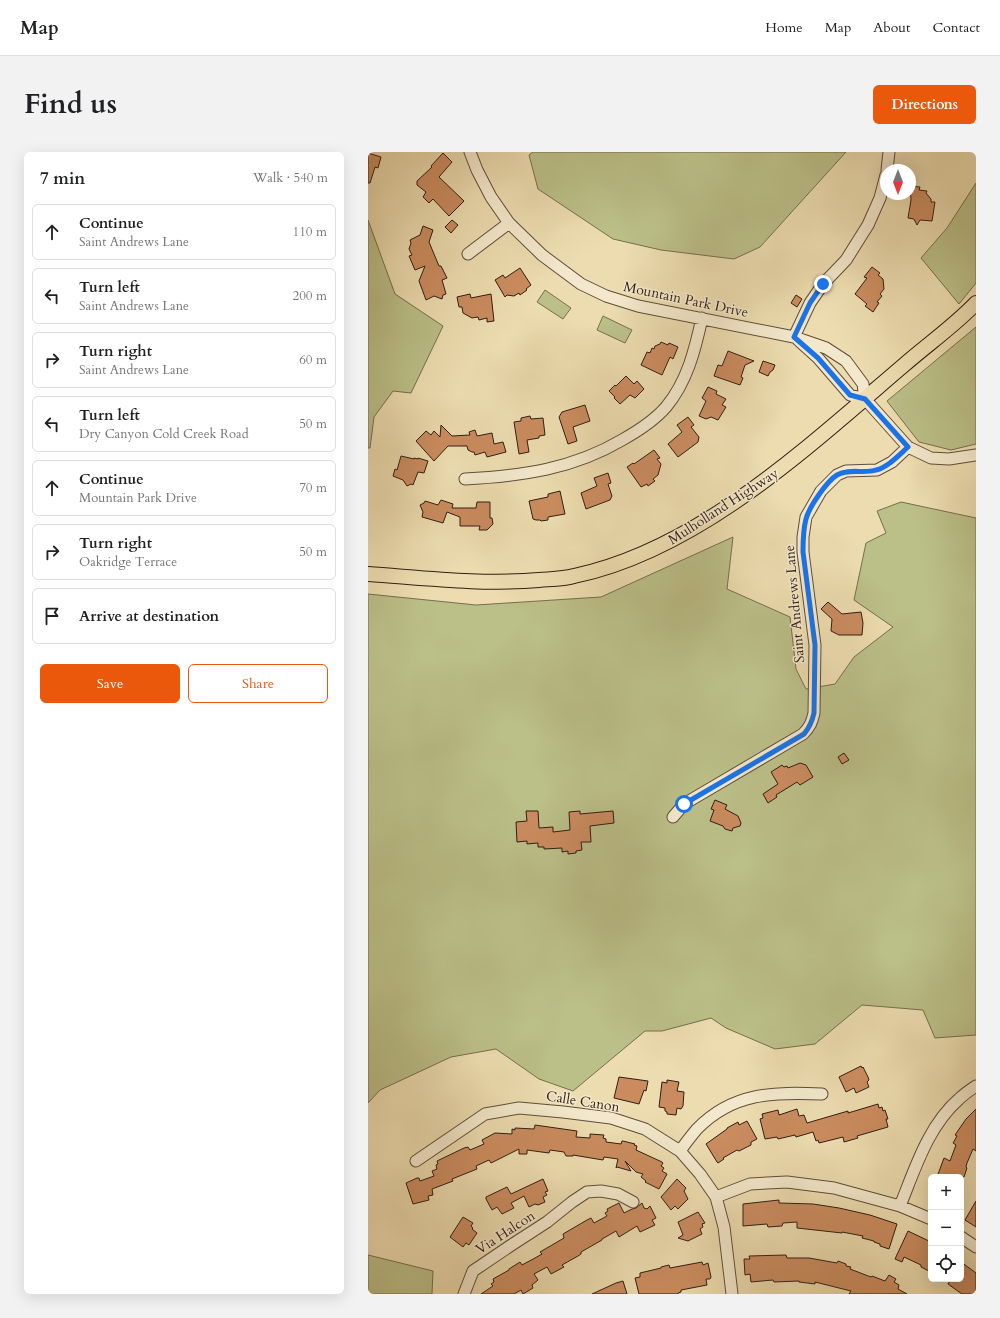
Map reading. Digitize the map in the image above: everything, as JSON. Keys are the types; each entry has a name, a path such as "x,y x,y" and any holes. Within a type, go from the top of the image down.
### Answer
{"main road":[{"name":"Mulholland Highway","path":"368,574 506,583 573,577 613,566 642,555 672,540 725,508 754,488 865,399 976,304"}],"street":[{"name":"Mountain Park Drive","path":"470,152 480,177 509,223 542,255 581,284 606,296 638,306 794,337 826,348 846,360 863,384 865,399 850,395 818,358 794,337"},
{"path":"888,164 889,152"},
{"path":"794,337 810,303 823,284 846,260 868,225 880,198"},
{"path":"468,254 509,223"},
{"path":"465,479 514,475 571,464 595,454 634,434 650,423 665,407 677,390 687,371 695,350 702,318"},
{"path":"828,370 843,359"},
{"path":"865,399 908,447 932,458 949,459 976,455"},
{"name":"Saint Andrews Lane","path":"673,817 684,804 804,734 809,728 813,721 814,713 815,645 803,552 803,537 806,517 821,491 837,475 846,471 877,470 892,462 908,447"},
{"path":"900,1206 923,1149 940,1121 958,1099 976,1086"},
{"path":"680,1151 697,1129 724,1107 751,1097 786,1093 822,1094"},
{"name":"Calle Canon","path":"416,1161 485,1114 519,1108 611,1118 645,1129 680,1151 700,1174 716,1197 724,1227 732,1294"},
{"path":"716,1197 750,1184 787,1182 834,1188 900,1206 928,1218"},
{"name":"Via Halcon","path":"464,1294 473,1271 547,1222 587,1192 591,1191 618,1194 632,1202"},
{"path":"964,1239 976,1247"}],"green space":[{"path":"533,152 846,152 760,247 734,259 661,250 613,239 538,189 529,155"},
{"path":"976,183 976,283 959,304 921,258 947,228"},
{"path":"368,220 395,294 443,326 411,393 393,391 374,417 370,448 368,448"},
{"path":"545,290 571,308 563,319 537,302"},
{"path":"603,316 632,330 625,343 597,330"},
{"path":"976,327 976,444 951,450 919,442 887,401"},
{"path":"901,502 976,518 976,1035 935,1038 923,1010 862,1005 815,1044 775,1049 726,1028 711,1018 662,1031 645,1031 573,1091 539,1079 496,1049 451,1057 380,1090 368,1103 368,594 476,605 601,597 733,537 727,589 790,617 796,669 806,689 835,684 854,657 893,627 854,600 866,543 886,533 877,511"},
{"path":"368,1255 433,1271 432,1294 368,1294"}],"building":[{"path":"368,153 381,157 378,168 375,167 370,183 368,183"},
{"path":"443,153 452,162 439,177 464,201 449,216 433,199 429,203 423,197 426,192 417,185 417,181 432,167 431,166"},
{"path":"916,187 920,187 919,190 927,191 926,193 931,199 931,202 935,202 932,221 920,220 917,225 914,219 908,218 911,200 916,200"},
{"path":"452,220 458,225 451,233 445,227"},
{"path":"423,226 433,230 429,242 439,266 441,266 447,278 442,280 446,294 443,295 442,299 434,296 426,300 419,281 425,266 415,270 409,256 412,255 409,249 411,243 410,240 420,235"},
{"path":"872,267 880,273 878,275 883,279 884,289 880,294 882,296 877,302 879,303 873,312 865,306 867,304 855,294 867,278 864,277"},
{"path":"520,268 531,285 520,295 519,293 514,296 507,295 505,297 495,280 503,275 505,278"},
{"path":"470,294 471,298 491,294 494,321 487,322 487,318 479,320 478,317 472,318 463,313 462,307 459,307 457,297"},
{"path":"796,295 802,299 797,307 791,303"},
{"path":"661,342 668,345 669,343 678,347 673,359 670,357 662,375 641,365 647,352 650,353 652,348 654,349 655,346"},
{"path":"728,351 754,361 745,365 741,377 743,378 740,385 714,376 718,365 722,366"},
{"path":"763,361 775,365 768,376 759,372"},
{"path":"626,376 634,384 637,381 644,389 635,398 630,395 620,404 609,391"},
{"path":"708,387 717,391 716,394 726,399 722,405 726,407 718,420 711,417 706,419 699,416 706,401 702,398"},
{"path":"585,405 590,421 573,427 577,441 568,444 559,417 562,412"},
{"path":"530,416 531,419 543,418 545,435 539,436 539,438 527,440 529,452 519,454 514,422 521,421 521,418"},
{"path":"688,417 694,425 691,427 699,437 698,442 678,457 668,444 682,432 677,425"},
{"path":"441,425 452,436 470,435 469,432 475,430 477,436 492,433 494,444 503,442 506,452 487,457 485,452 475,455 474,452 468,450 467,446 448,446 434,461 416,441 426,431 431,435 434,431 440,437"},
{"path":"654,450 660,458 657,459 661,464 658,475 653,479 655,481 648,486 647,484 641,487 627,467"},
{"path":"401,456 428,461 424,473 418,472 413,485 411,484 407,486 403,480 393,476 395,469 397,470"},
{"path":"608,473 611,483 608,484 612,496 610,500 586,509 581,493 597,486 594,478"},
{"path":"560,491 565,514 548,517 548,520 541,521 533,519 529,501 548,497 548,494"},
{"path":"441,500 453,504 452,508 476,508 477,502 490,502 490,518 492,518 493,524 487,530 479,530 480,526 460,526 460,517 447,512 443,523 422,517 423,512 420,505 425,501 438,505"},
{"path":"828,602 842,614 861,612 863,623 862,635 839,635 831,631 832,619 821,609"},
{"path":"844,753 849,760 842,764 838,757"},
{"path":"800,763 806,765 813,777 800,785 797,782 776,795 777,797 768,803 763,794 778,784 771,772 782,765 784,767 787,766 788,768"},
{"path":"715,800 727,805 725,809 738,816 741,823 740,826 733,828 732,831 710,821 714,810 711,809"},
{"path":"526,811 538,811 539,828 553,827 553,832 570,830 569,812 580,811 580,814 613,811 614,823 590,826 591,842 581,842 582,850 576,851 576,853 568,854 568,851 562,852 562,848 544,849 544,847 538,847 538,843 527,844 527,841 517,842 516,822 527,821"},
{"path":"861,1066 868,1077 869,1080 867,1082 869,1087 856,1093 854,1088 846,1092 839,1077"},
{"path":"619,1077 648,1081 646,1091 644,1090 639,1104 614,1098"},
{"path":"667,1080 679,1082 677,1091 684,1092 683,1106 681,1109 677,1108 676,1115 667,1114 665,1108 659,1107 662,1082 667,1083"},
{"path":"878,1104 879,1108 882,1107 883,1111 885,1110 888,1119 886,1119 888,1127 857,1136 858,1138 844,1142 843,1137 819,1143 818,1140 816,1141 813,1132 796,1137 795,1135 778,1139 777,1137 765,1139 760,1119 763,1118 762,1114 778,1110 779,1115 797,1109 799,1116 804,1115 807,1123"},
{"path":"976,1109 976,1151 973,1149 967,1163 964,1177 964,1174 938,1174 944,1158 950,1161 956,1145 953,1143 957,1136 955,1135 966,1119"},
{"path":"747,1121 757,1139 751,1142 751,1145 739,1151 737,1150 723,1158 724,1159 718,1163 706,1144 727,1128 738,1122 739,1125"},
{"path":"535,1125 577,1131 576,1137 590,1138 590,1134 604,1135 603,1138 606,1139 606,1142 621,1144 623,1141 635,1144 634,1145 637,1146 636,1150 662,1162 663,1163 661,1166 664,1168 662,1171 667,1174 659,1189 645,1182 646,1181 641,1177 643,1174 636,1172 625,1161 631,1171 616,1168 618,1159 604,1157 603,1160 573,1155 566,1156 564,1152 550,1150 549,1153 527,1150 527,1154 519,1154 519,1149 491,1163 489,1160 476,1166 477,1169 452,1179 453,1181 432,1189 433,1195 428,1196 429,1200 413,1204 406,1183 417,1178 419,1178 420,1181 434,1176 432,1171 437,1169 437,1161 464,1148 468,1147 470,1150 484,1144 482,1140 495,1133 512,1134 512,1129 534,1129"},
{"path":"543,1179 548,1191 545,1192 547,1195 543,1197 545,1202 538,1205 535,1204 529,1207 524,1196 511,1203 514,1208 502,1214 497,1207 492,1210 486,1199 486,1197 507,1187 511,1194"},
{"path":"677,1179 686,1188 684,1191 688,1199 678,1209 675,1206 671,1210 661,1197"},
{"path":"779,1200 779,1203 813,1204 839,1208 870,1215 897,1224 889,1249 880,1246 880,1244 874,1241 862,1238 863,1236 842,1232 797,1228 797,1222 783,1223 782,1226 768,1227 767,1224 743,1226 743,1204"},
{"path":"976,1201 976,1227 965,1220"},
{"path":"619,1203 624,1213 636,1208 642,1203 644,1208 647,1209 650,1206 656,1218 652,1220 655,1225 640,1232 637,1226 619,1237 616,1231 581,1252 581,1254 562,1265 564,1267 551,1274 547,1267 534,1274 538,1280 532,1285 533,1288 523,1294 521,1290 514,1294 481,1294 493,1286 491,1284 494,1282 493,1279 520,1262 522,1265 542,1254 540,1252 564,1238 563,1234 587,1220 591,1218 594,1223 607,1216 605,1213 608,1211 607,1209"},
{"path":"698,1212 705,1223 702,1224 703,1227 700,1229 702,1234 688,1241 678,1238 683,1235 678,1222"},
{"path":"463,1217 473,1223 471,1226 473,1228 472,1229 477,1233 469,1245 466,1243 463,1247 450,1237"},
{"path":"908,1231 928,1241 928,1270 921,1267 921,1265 904,1257 902,1262 895,1259"},
{"path":"786,1255 787,1258 809,1258 837,1263 838,1261 851,1267 850,1269 885,1281 889,1275 896,1279 894,1282 899,1285 898,1289 907,1294 849,1294 851,1291 815,1282 815,1284 799,1281 774,1282 773,1280 751,1282 750,1274 745,1275 744,1259 750,1259 749,1256"},
{"path":"702,1262 703,1265 708,1263 711,1277 710,1279 706,1279 707,1285 681,1290 678,1294 639,1294 635,1278 640,1277 640,1273 669,1265 670,1268"},
{"path":"964,1264 976,1273 976,1294 962,1294 948,1284 949,1282 964,1282"},
{"path":"623,1281 627,1294 592,1294 616,1283"}],"route":[{"path":"684,804 804,734 809,728 813,721 814,713 815,645 803,552 803,537 806,517 821,491 837,475 846,471 863,472 877,470 892,462 908,447 865,399 850,395 818,358 794,337 810,303 823,284"}]}
